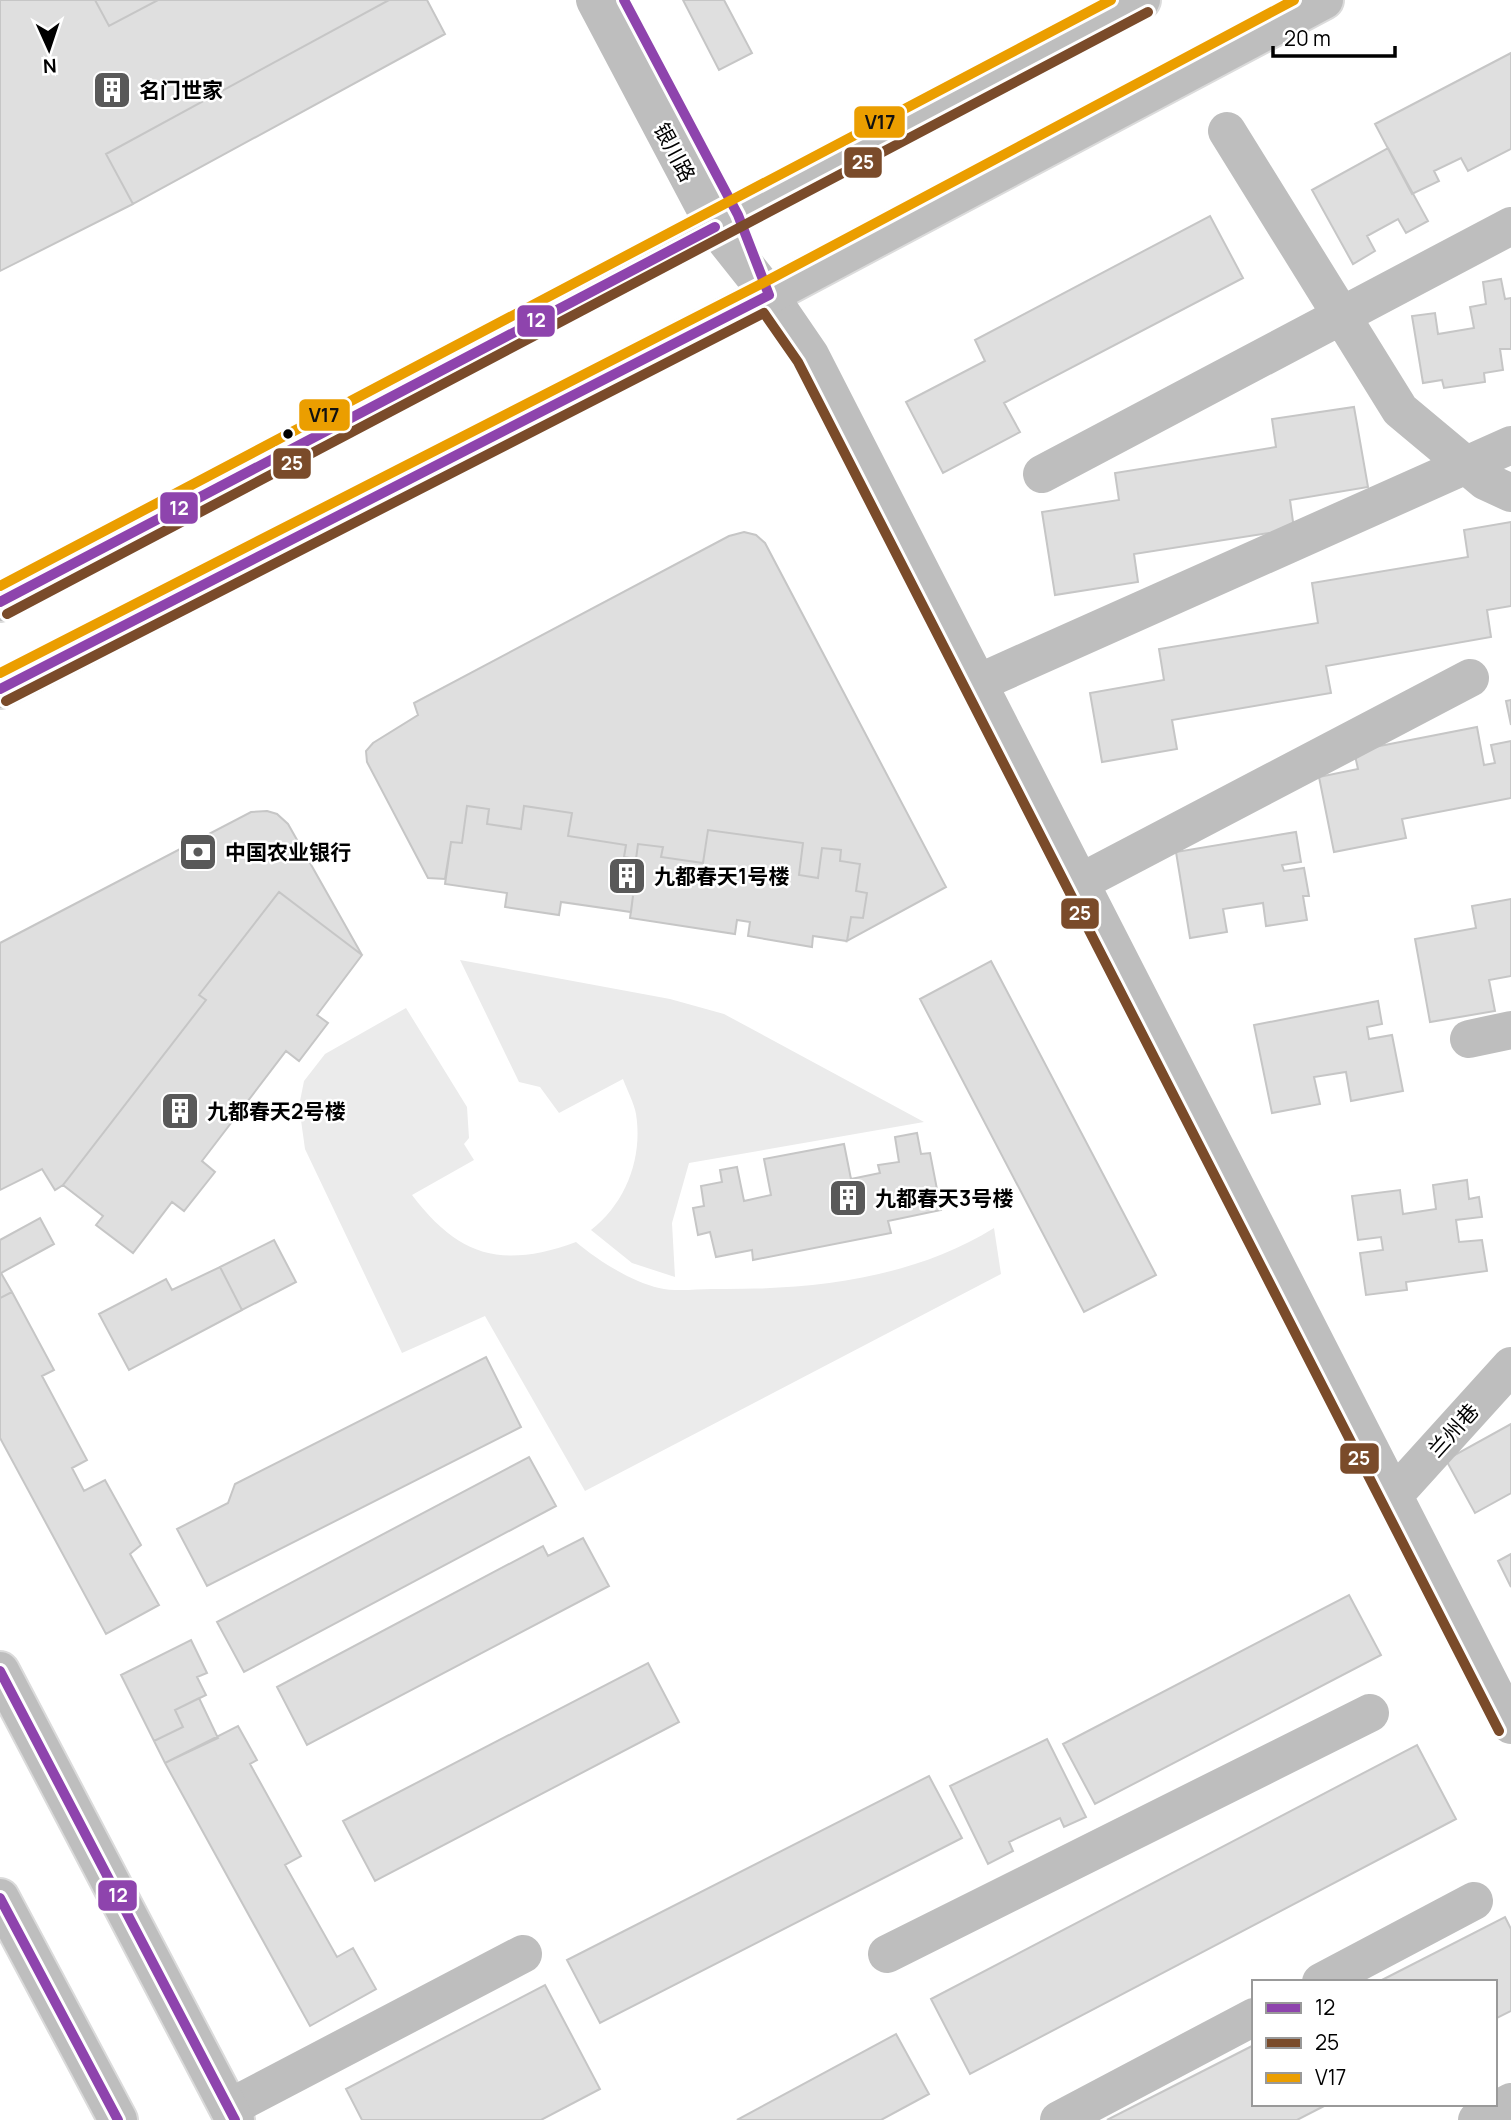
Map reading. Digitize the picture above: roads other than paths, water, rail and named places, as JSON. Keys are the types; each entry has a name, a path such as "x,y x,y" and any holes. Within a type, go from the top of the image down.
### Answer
{"main road":[{"name":"银川路","path":"595,0 768,295 810,355 1511,1725"},
{"name":"银川路","path":"624,0 727,221"},
{"path":"0,602 727,221 1141,0"},
{"path":"0,689 768,295 1324,0"},
{"path":"1227,131 1400,410 1485,481 1511,493"},
{"path":"1042,474 1511,226"},
{"path":"978,682 1468,467 1511,445"},
{"path":"1081,882 1470,678"},
{"path":"1469,1039 1511,1030"},
{"name":"兰州巷","path":"1395,1494 1511,1366"},
{"path":"0,1671 232,2114 523,1954"},
{"path":"887,1954 1370,1713"},
{"path":"0,1898 118,2120"},
{"path":"1325,1980 1474,1901"},
{"path":"1059,2120 1252,2018"},
{"path":"1477,2120 1511,2102"}],"place":[{"name":"名门世家","path":"112,90"},
{"name":"中国农业银行","path":"198,852"},
{"name":"九都春天1号楼","path":"627,876"},
{"name":"九都春天2号楼","path":"180,1111"},
{"name":"九都春天3号楼","path":"848,1198"}]}
